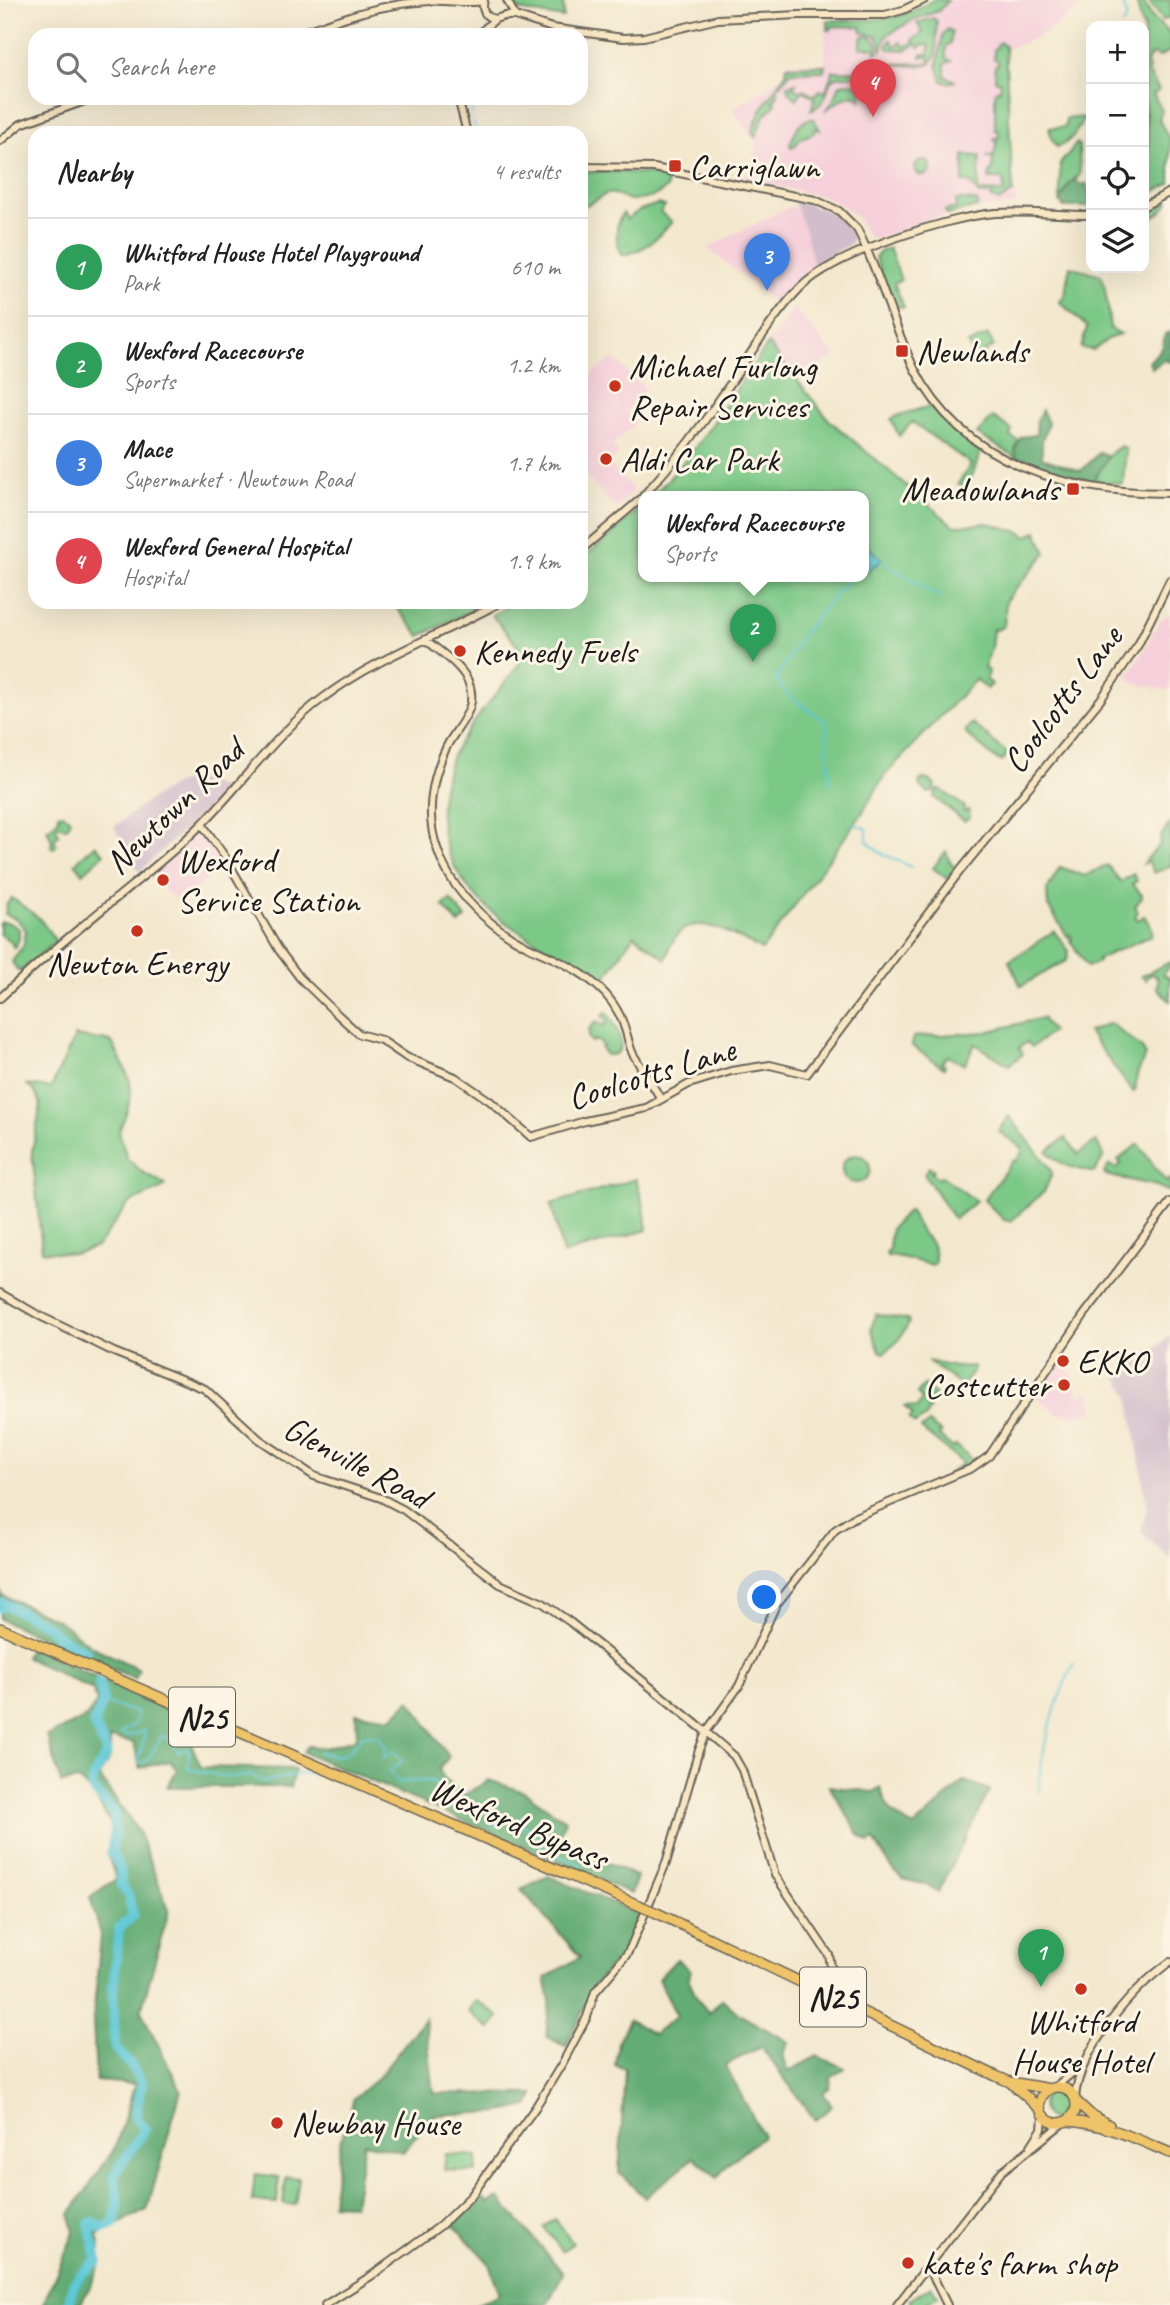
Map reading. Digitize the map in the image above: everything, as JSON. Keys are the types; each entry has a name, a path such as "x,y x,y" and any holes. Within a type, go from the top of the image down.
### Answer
{"highway":[{"name":"Wexford Bypass","path":"0,1628 657,1913 1010,2082 1052,2088"},
{"name":"Wexford Bypass","path":"1010,2082 1042,2112"},
{"name":"N25","path":"1052,2088 1066,2088 1091,2115 1123,2133"},
{"path":"1042,2112 1041,2097 1052,2088"},
{"path":"1065,2122 1075,2113 1075,2099"},
{"name":"N25","path":"1042,2112 1052,2123 1086,2122 1170,2152"}],"street":[{"path":"588,33 624,38 644,37 718,19 885,15 924,0"},
{"path":"315,28 371,9 429,1 484,1 485,13 480,28"},
{"path":"470,3 495,19"},
{"path":"508,3 515,16"},
{"path":"505,16 508,3"},
{"path":"485,28 495,19 515,16 552,28"},
{"path":"0,141 21,124 74,105"},
{"path":"460,105 465,126"},
{"path":"588,167 654,169 815,200 831,206 857,229 926,390 941,409 977,442 1018,466 1061,481 1101,488 1170,493"},
{"path":"1149,203 1170,192"},
{"path":"647,491 695,435 783,308 801,288 831,266 867,249 944,222 973,216 1019,213 1086,215"},
{"path":"588,544 638,500"},
{"name":"Coolcotts Lane","path":"202,824 225,856 279,950 300,978 359,1034 381,1040 414,1061 455,1077 490,1101 531,1137 585,1121 646,1108 689,1084 731,1071 771,1065 807,1074 960,872 1099,702 1138,645 1170,580"},
{"name":"Newtown Road","path":"0,998 202,824 288,727 326,695 380,662 487,609"},
{"path":"426,640 462,671 471,693 467,717 447,746 434,779 433,832 444,867 453,883 479,912 511,937 572,966 597,985 611,1001 624,1026 632,1052 661,1100"},
{"path":"325,2305 371,2276 440,2226 482,2182 535,2108 587,2017 595,1992 627,1955 666,1863 706,1732 739,1686 775,1605 820,1546 845,1522 972,1468 989,1456 1084,1315 1170,1202"},
{"name":"Glenville Road","path":"0,1293 114,1352 205,1390 259,1438 314,1476 378,1497 404,1510 500,1584 543,1604 570,1622 706,1732 734,1756 742,1770 775,1875 829,1955 833,1971 828,1995"},
{"path":"1075,2099 1077,2082 1086,2061 1124,2003 1151,1975 1170,1962"},
{"path":"1052,2088 1086,2061"},
{"path":"1030,2147 1042,2129 1042,2112"},
{"path":"897,2305 1002,2171 1065,2122"},
{"path":"928,2266 947,2305"}],"shaded area":[{"path":"932,0 1089,0 1033,39 1005,50 1011,165 1017,205 966,210 875,239 868,236 858,219 847,209 826,197 744,179 755,155 756,144 732,109 766,89 787,71 784,63 825,63 826,21 880,20 916,10"},
{"path":"794,201 818,207 838,217 852,233 851,244 814,267 806,233"},
{"path":"795,206 806,233 814,267 793,286 778,305 707,248"},
{"path":"794,307 835,357 795,376 768,344"},
{"path":"613,358 646,389 626,411 636,423 612,446 619,454 609,464 634,490 616,508 588,479 588,378"},
{"path":"1170,614 1170,691 1133,683 1126,676 1141,656 1160,620"},
{"path":"197,777 227,790 139,872 114,827 176,784"},
{"path":"201,832 226,864 179,903 150,876"},
{"path":"1170,1336 1170,1559 1141,1532 1147,1507 1129,1395 1117,1377"},
{"path":"1062,1355 1074,1378 1079,1396 1090,1391 1095,1412 1075,1416 1059,1414 1035,1396"}],"green space":[{"path":"511,0 563,0 564,18 518,10"},
{"path":"932,0 948,0 939,11 915,19 886,36 882,50 877,36 862,32 861,27 832,26 831,30 828,30 828,20 883,19 909,13"},
{"path":"1136,0 1142,0 1152,17 1170,34 1170,51 1159,57 1154,54 1149,59 1149,21 1141,21"},
{"path":"1148,0 1170,0 1170,17 1163,20"},
{"path":"933,18 937,21 936,55 930,64 886,64 930,63 929,56 921,57 922,54 929,54 929,45 922,45 920,48 916,44 907,50 888,49 887,45 891,39 894,46 901,42 904,47 914,42 913,39 923,33 917,23"},
{"path":"948,29 952,32 950,44 946,45 946,58 951,61 945,64 945,76 955,81 950,83 942,81 937,65 943,34"},
{"path":"862,36 874,39 879,51 876,53 875,48 860,48"},
{"path":"1000,42 1005,47 1013,192 1000,201 991,198 993,195 979,195 969,182 963,182 964,155 980,156 978,191 1004,192 1003,179 989,179 993,157 986,157 994,155 997,140 994,138 999,137 999,131 995,130 995,95 996,90 1000,90 1000,82 995,80 995,65 998,65 998,60 994,59 994,50"},
{"path":"875,59 877,62 863,76 834,78 825,98 811,110 815,98 803,91 797,99 789,93 788,85 796,83 793,87 801,92 804,89 812,95 820,90 825,92 833,71 866,71"},
{"path":"825,65 824,71 791,72 781,85 777,86 786,73 787,66"},
{"path":"883,72 895,72 901,76 899,79 884,79 883,83 871,83 872,77"},
{"path":"1149,74 1159,90 1153,94 1162,110 1159,120 1170,140 1170,184 1149,194"},
{"path":"859,84 862,89 861,101 854,95 842,99 825,111 840,85"},
{"path":"777,86 778,95 773,101 776,104 764,116 755,137 752,132 761,110"},
{"path":"1085,117 1070,139 1057,147 1049,128 1065,127 1066,119"},
{"path":"808,119 814,119 820,130 815,129 814,133 801,138 791,147 798,126"},
{"path":"1077,143 1080,175 1070,183 1060,201 1060,164"},
{"path":"920,160 926,160 931,168 929,174 920,176 915,171 915,165"},
{"path":"609,171 663,175 667,179 667,188 646,199 629,200 609,194 588,204 588,172"},
{"path":"1076,178 1078,184 1086,184 1086,207 1063,207 1060,201"},
{"path":"956,200 978,203 977,207 947,215 945,211 956,208"},
{"path":"1169,201 1161,212 1149,219 1149,211"},
{"path":"658,204 665,206 660,212 672,222 643,248 621,255 617,233 620,217 623,213 627,219 640,210"},
{"path":"889,248 901,280 894,283 904,307 894,306 875,257"},
{"path":"1070,266 1086,271 1086,273 1101,275 1110,328 1121,334 1108,339 1094,350 1081,348 1087,327 1060,302 1065,294"},
{"path":"1170,332 1170,361 1166,359 1152,368 1149,362 1163,347 1165,334"},
{"path":"988,335 994,346 976,359 968,344"},
{"path":"768,344 829,420 954,526 988,523 1023,533 1026,537 1037,531 1046,553 1006,600 1004,626 993,629 991,649 984,668 988,671 986,679 992,684 987,689 976,679 885,775 859,818 762,950 720,929 693,925 682,930 673,941 666,959 634,935 603,981 498,917 466,885 446,846 441,825 441,803 452,757 525,655 492,615 503,609 588,609 588,553 638,510 638,582 869,582 869,491 657,491 699,442"},
{"path":"930,406 981,452 967,489 958,484 971,464 912,422 899,436 891,419"},
{"path":"1042,410 1048,423 1042,441 1042,458 1081,471 1100,452 1109,456 1093,481 1017,458 1015,450 1021,437 1036,435 1037,420"},
{"path":"993,417 1012,430 1010,436 1019,441 1015,450 1017,458 977,434"},
{"path":"1121,446 1126,449 1123,484 1093,481 1111,453"},
{"path":"398,609 474,609 420,636"},
{"path":"972,723 1008,754 1002,761 966,734"},
{"path":"922,779 929,780 937,791 940,789 965,807 965,812 970,811 970,818 964,821 934,797 936,794 920,787"},
{"path":"62,813 69,818 70,823 66,828 58,825 56,828 59,834 53,849 47,829 59,818 58,814"},
{"path":"1170,823 1170,866 1154,873 1148,862 1143,864 1161,842 1160,838"},
{"path":"95,845 104,854 83,873 75,863"},
{"path":"946,851 956,869 947,879 933,868"},
{"path":"1107,865 1121,882 1133,874 1137,881 1132,884 1142,895 1134,906 1138,912 1135,917 1138,920 1144,916 1152,928 1152,935 1098,959 1099,962 1087,967 1070,940 1072,938 1070,935 1068,937 1048,906 1047,890 1060,867 1085,876"},
{"path":"12,898 39,918 56,941 18,971 12,962 24,944 26,930 17,919 5,914 7,904"},
{"path":"450,900 466,918 459,924 443,906"},
{"path":"0,923 19,929 19,939 14,948 11,942 0,934"},
{"path":"1054,931 1069,951 1067,960 1021,986 1009,961"},
{"path":"1170,962 1164,975 1170,978 1170,1001 1157,988 1158,980 1155,975 1149,975 1146,980 1141,976"},
{"path":"606,1012 614,1024 621,1045 619,1051 606,1055 597,1040 592,1042 588,1037 589,1029 596,1022 604,1026 607,1023 602,1016"},
{"path":"1042,1018 1052,1032 1032,1047 1027,1042 1019,1048 1023,1054 1009,1065 975,1044 965,1064 947,1056 942,1063 944,1068 912,1046 913,1037 986,1032"},
{"path":"1110,1023 1143,1049 1145,1055 1133,1092 1088,1032"},
{"path":"75,1036 112,1042 130,1085 129,1104 119,1131 127,1159 142,1172 165,1184 163,1188 129,1203 97,1247 74,1254 42,1251 32,1151 41,1104 35,1092 27,1085 51,1088"},
{"path":"1009,1116 1052,1174 1044,1192 1011,1221 1004,1220 984,1200 1022,1152 1022,1148 998,1131"},
{"path":"1065,1138 1078,1154 1096,1141 1104,1156 1095,1171 1067,1166 1047,1151"},
{"path":"1138,1144 1166,1182 1170,1179 1170,1192 1157,1186 1105,1175 1109,1165 1117,1168 1121,1163 1118,1160"},
{"path":"856,1155 866,1159 870,1169 866,1179 856,1183 846,1179 842,1169 846,1159"},
{"path":"929,1167 934,1170 931,1173 939,1179 942,1176 976,1201 954,1219 924,1174"},
{"path":"636,1179 647,1230 563,1254 551,1204"},
{"path":"908,1211 931,1243 935,1263 932,1265 887,1256 891,1228"},
{"path":"876,1314 908,1320 909,1323 898,1341 884,1353 880,1351 871,1329"},
{"path":"927,1361 955,1367 973,1366 974,1370 962,1386"},
{"path":"925,1385 935,1394 926,1405 930,1408 926,1417 915,1424 909,1419 913,1415 905,1407 917,1408 922,1400 917,1393"},
{"path":"929,1423 953,1448 956,1445 970,1458 971,1464 946,1476 963,1463 921,1429"},
{"path":"0,1590 2,1595 60,1621 91,1646 139,1669 135,1679 0,1619"},
{"path":"30,1647 179,1715 201,1767 295,1769 290,1787 167,1787 177,1770 170,1761 140,1768 134,1743 110,1738 110,1757 99,1776 138,1831 169,1910 141,2011 181,2090 147,2210 98,2234 98,2270 81,2303 43,2304 74,2233 70,2214 115,2148 135,2084 96,2081 93,2020 101,1935 90,1897 116,1879 107,1852 113,1828 96,1798 79,1780 61,1783 47,1736 86,1718 97,1702 93,1690 25,1657"},
{"path":"410,1700 449,1757 439,1769 443,1778 464,1795 489,1780 524,1792 565,1820 559,1838 637,1877 631,1894 303,1752 308,1746 325,1748 357,1738 356,1713 392,1718"},
{"path":"964,1781 990,1790 938,1892 924,1884 902,1879 874,1840 870,1843 860,1836 829,1786 873,1792 880,1787 892,1811 914,1827"},
{"path":"548,1876 641,1915 622,1955 595,1984 566,2047 546,2036 550,2001 545,1978 580,1957 521,1889"},
{"path":"677,1959 691,1971 688,1978 698,2000 709,2013 722,1999 739,2014 789,2042 783,2054 788,2072 817,2056 845,2068 831,2078 830,2087 823,2093 832,2106 815,2120 761,2047 725,2065 763,2136 728,2164 717,2178 694,2157 645,2198 619,2173 625,2069 615,2065 618,2042 629,2020 653,2034 677,2016 658,1979"},
{"path":"476,2000 499,2017 490,2029 468,2011"},
{"path":"425,2018 434,2093 534,2094 529,2106 500,2112 434,2115 403,2152 364,2143 354,2205 332,2204 340,2144 354,2098 378,2078"},
{"path":"1058,2089 1069,2094 1074,2105 1069,2116 1058,2121 1047,2116 1042,2105 1047,2094"},
{"path":"446,2154 477,2156 476,2172 444,2170"},
{"path":"255,2174 279,2177 277,2203 252,2201"},
{"path":"286,2177 299,2178 295,2205 283,2203"},
{"path":"482,2197 489,2203 499,2198 563,2273 547,2305 476,2305 500,2294 488,2262 453,2224"},
{"path":"555,2219 573,2243 562,2251 544,2227"},
{"path":"931,2286 938,2296 924,2305 912,2305 910,2300"}],"water":[{"path":"869,548 881,558 881,561 869,569"}],"waterway":[{"path":"1122,0 1127,18 1125,21"},
{"path":"471,105 475,126"},
{"path":"881,561 939,597"},
{"path":"830,784 826,722 790,696 776,678 805,631 845,583"},
{"path":"854,824 867,829 867,841 879,852 911,867"},
{"path":"0,1608 3,1603 49,1627 57,1636 86,1652"},
{"path":"1039,1793 1042,1761 1050,1727 1074,1663"},
{"path":"69,2305 77,2279 98,2261 89,2224 94,2222 101,2228 114,2224 118,2203 114,2175 145,2129 135,2116 142,2083 130,2064 115,2048 113,1990 119,1928 133,1916 128,1895 121,1885 120,1868 111,1852 115,1833 114,1812 92,1789 93,1778 107,1753 94,1724 103,1702 99,1682"},
{"path":"103,1702 137,1713 135,1724 121,1733 126,1737 145,1730 137,1759 140,1763 147,1761 162,1736 170,1740 178,1752 185,1749 189,1751 188,1769 226,1777 252,1775 262,1782 317,1773"},
{"path":"319,1752 335,1756 345,1754 363,1735 379,1736 385,1746 384,1757 394,1751 402,1762 390,1771 398,1782 432,1781 451,1799 465,1801 486,1812 489,1822 496,1827 510,1817 524,1825 552,1852 584,1867"}],"place":[{"name":"Wexford General Hospital","path":"873,117"},
{"name":"Carriglawn","path":"675,166"},
{"name":"Mace","path":"767,291"},
{"name":"Newlands","path":"902,351"},
{"name":"Michael Furlong Repair Services","path":"615,386"},
{"name":"Aldi Car Park","path":"606,459"},
{"name":"Meadowlands","path":"1073,489"},
{"name":"Kennedy Fuels","path":"460,651"},
{"name":"Wexford Racecourse","path":"753,662"},
{"name":"Wexford Service Station","path":"163,880"},
{"name":"Newton Energy","path":"137,931"},
{"name":"EKKO","path":"1063,1361"},
{"name":"Costcutter","path":"1064,1385"},
{"name":"Whitford House Hotel Playground","path":"1041,1987"},
{"name":"Whitford House Hotel","path":"1081,1989"},
{"name":"Newbay House","path":"277,2123"},
{"name":"kate's farm shop","path":"908,2263"}]}
